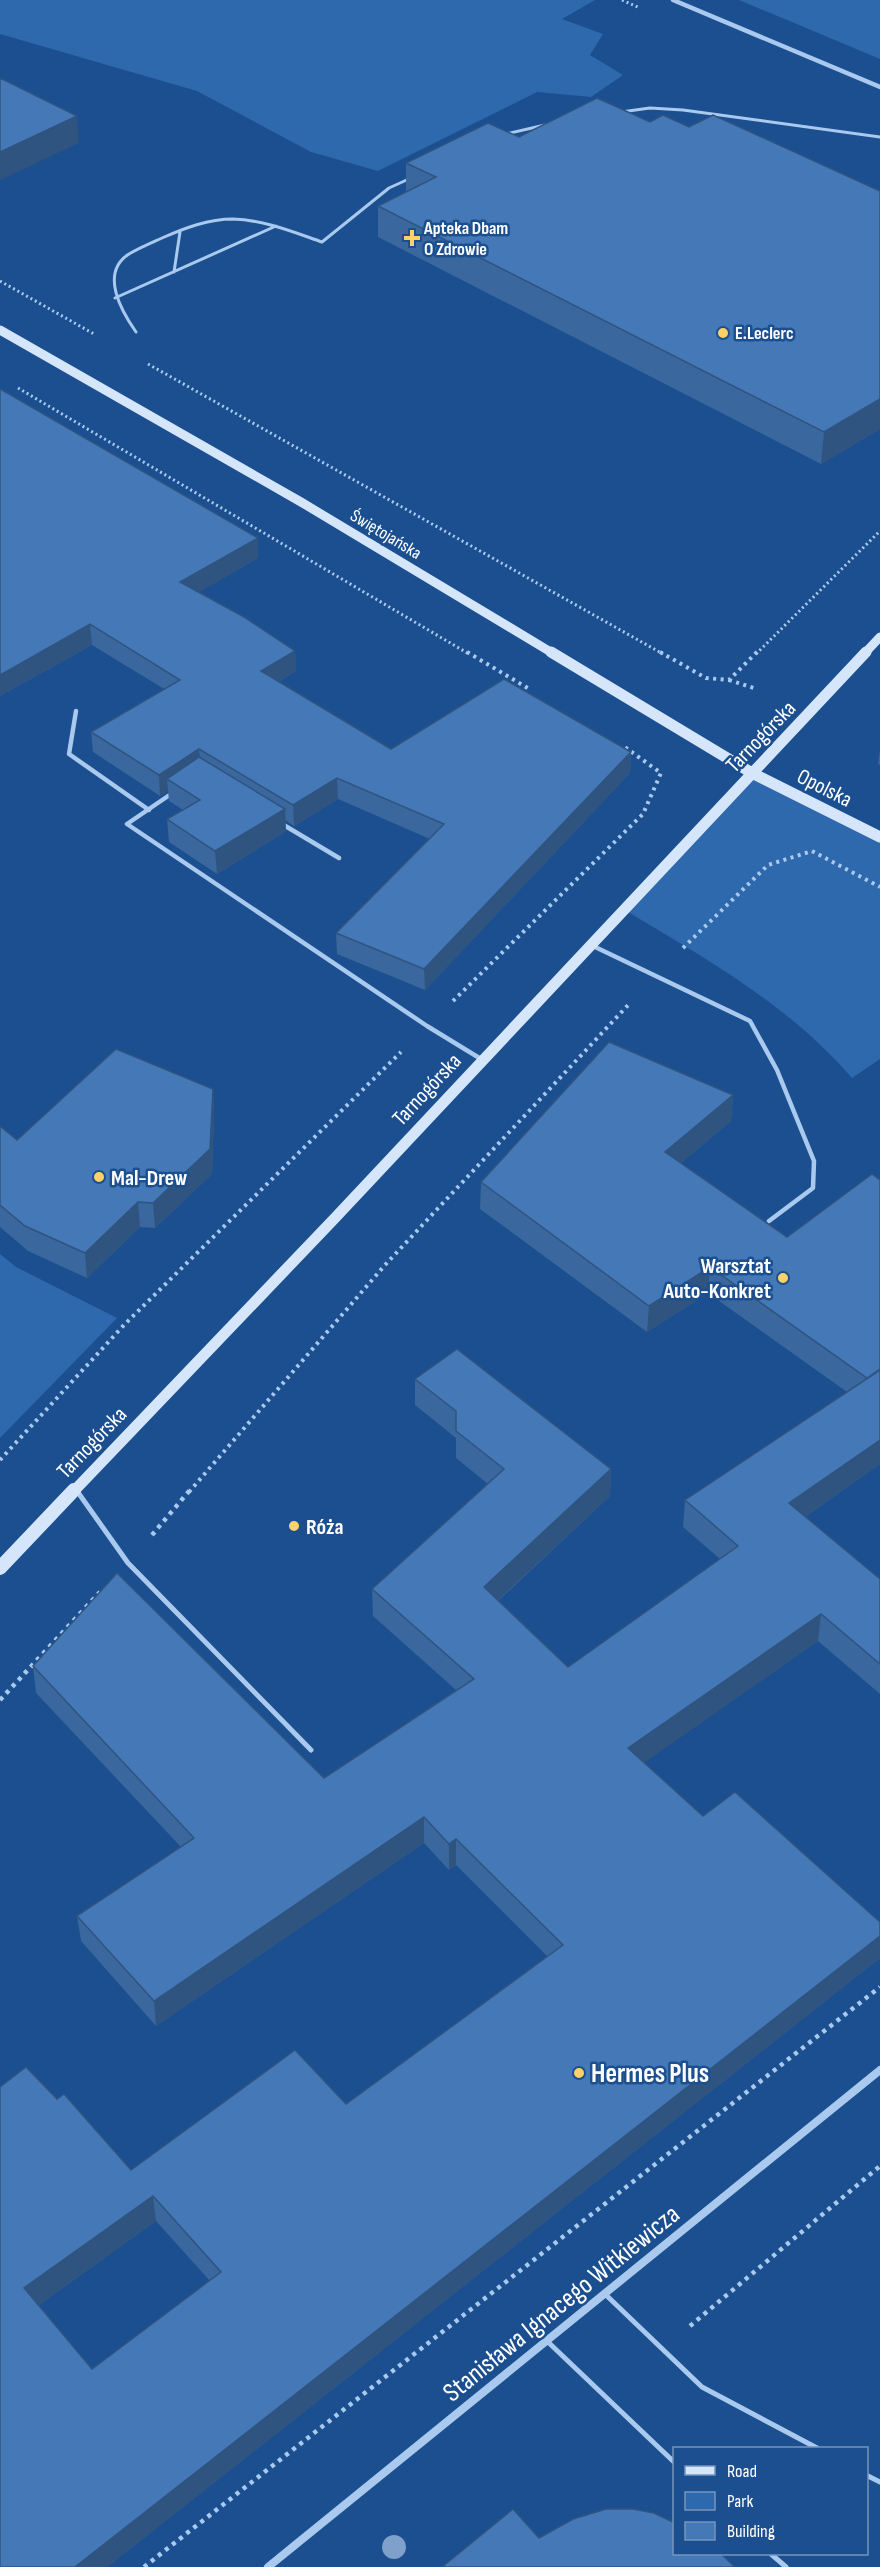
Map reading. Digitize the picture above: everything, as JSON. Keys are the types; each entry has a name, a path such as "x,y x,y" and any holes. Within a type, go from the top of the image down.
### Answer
{"main road":[{"name":"Świętojańska","path":"0,330 301,502 752,773"},
{"name":"Tarnogórska","path":"0,1568 880,637"},
{"name":"Opolska","path":"752,773 880,837"}],"street":[{"path":"673,0 880,87"},
{"name":"Stanisława Ignacego Witkiewicza","path":"268,2567 606,2295 880,2070"}],"lane":[{"path":"615,113 650,108 683,110 880,137"},
{"path":"504,135 515,130 548,124"},
{"path":"136,332 115,298 114,280 118,264 127,255 180,232 219,220 276,226 322,242 389,188 420,174"},
{"path":"115,298 276,226"},
{"path":"174,272 180,232"},
{"path":"76,711 69,754 149,810"},
{"path":"175,792 127,825 427,1026 482,1059"},
{"path":"280,822 339,858"},
{"path":"591,945 750,1021 777,1070 814,1161 813,1188 769,1221"},
{"path":"75,1489 128,1563 311,1750"},
{"path":"606,2295 702,2387 815,2447"},
{"path":"548,2342 673,2460"},
{"path":"773,2555 786,2567"}],"path":[{"path":"0,281 102,338"},
{"path":"143,362 706,678 729,680 757,690"},
{"path":"10,384 532,690"},
{"path":"729,680 880,531"},
{"path":"0,1460 124,1325 643,814 661,773 614,738"},
{"path":"0,1701 128,1563 385,1265 656,975 768,864 812,851 880,887"},
{"path":"144,2567 880,1987"},
{"path":"688,2328 880,2166"}],"green space":[{"path":"0,0 595,0 562,19 603,34 590,55 623,75 591,97 537,92 378,171 311,152 197,91 0,34"},
{"path":"739,0 880,0 880,59"},
{"path":"752,773 880,837 880,1059 852,1078 801,1028 745,984 623,909"},
{"path":"0,1254 16,1267 117,1318 0,1438"}],"building":[{"path":"0,78 77,116 0,152"},
{"name":"E.Leclerc","path":"597,98 650,122 663,115 689,127 713,115 880,191 880,399 824,432 378,206 436,177 406,163 488,123 519,137"},
{"path":"0,389 258,538 180,582 244,617 295,651 261,671 391,749 504,679 631,752 424,969 336,933 444,824 337,778 293,805 199,749 159,775 91,732 180,680 90,624 0,675"},
{"path":"199,757 285,809 215,851 167,819 200,800 167,779"},
{"path":"609,1042 733,1095 665,1152 787,1237 872,1174 880,1180 880,1369 867,1378 710,1267 649,1306 481,1182"},
{"name":"Mal-Drew","path":"116,1049 213,1089 210,1149 153,1203 138,1202 85,1253 25,1226 0,1205 0,1126 17,1140"},
{"path":"457,1349 611,1469 484,1587 568,1667 738,1546 685,1500 880,1370 880,1440 789,1503 880,1579 880,1664 821,1614 628,1748 703,1816 735,1792 880,1922 880,1936 75,2567 0,2567 0,2087 26,2067 57,2099 64,2094 131,2170 295,2050 346,2104 563,1945 456,1839 449,1844 424,1817 154,2001 77,1916 194,1838 33,1666 117,1573 324,1778 474,1679 372,1589 504,1469 456,1431 456,1411 415,1379","holes":["153,2196 221,2272 92,2369 24,2288"]},
{"path":"513,2509 539,2538 573,2519 606,2509 633,2509 654,2513 673,2522 673,2555 722,2555 735,2567 442,2567"}],"place":[{"name":"Apteka Dbam O Zdrowie","path":"412,238"},
{"name":"E.Leclerc","path":"723,333"},
{"name":"Mal-Drew","path":"99,1177"},
{"name":"Warsztat Auto-Konkret","path":"783,1278"},
{"name":"Róża","path":"294,1526"},
{"name":"Hermes Plus","path":"579,2073"}]}
